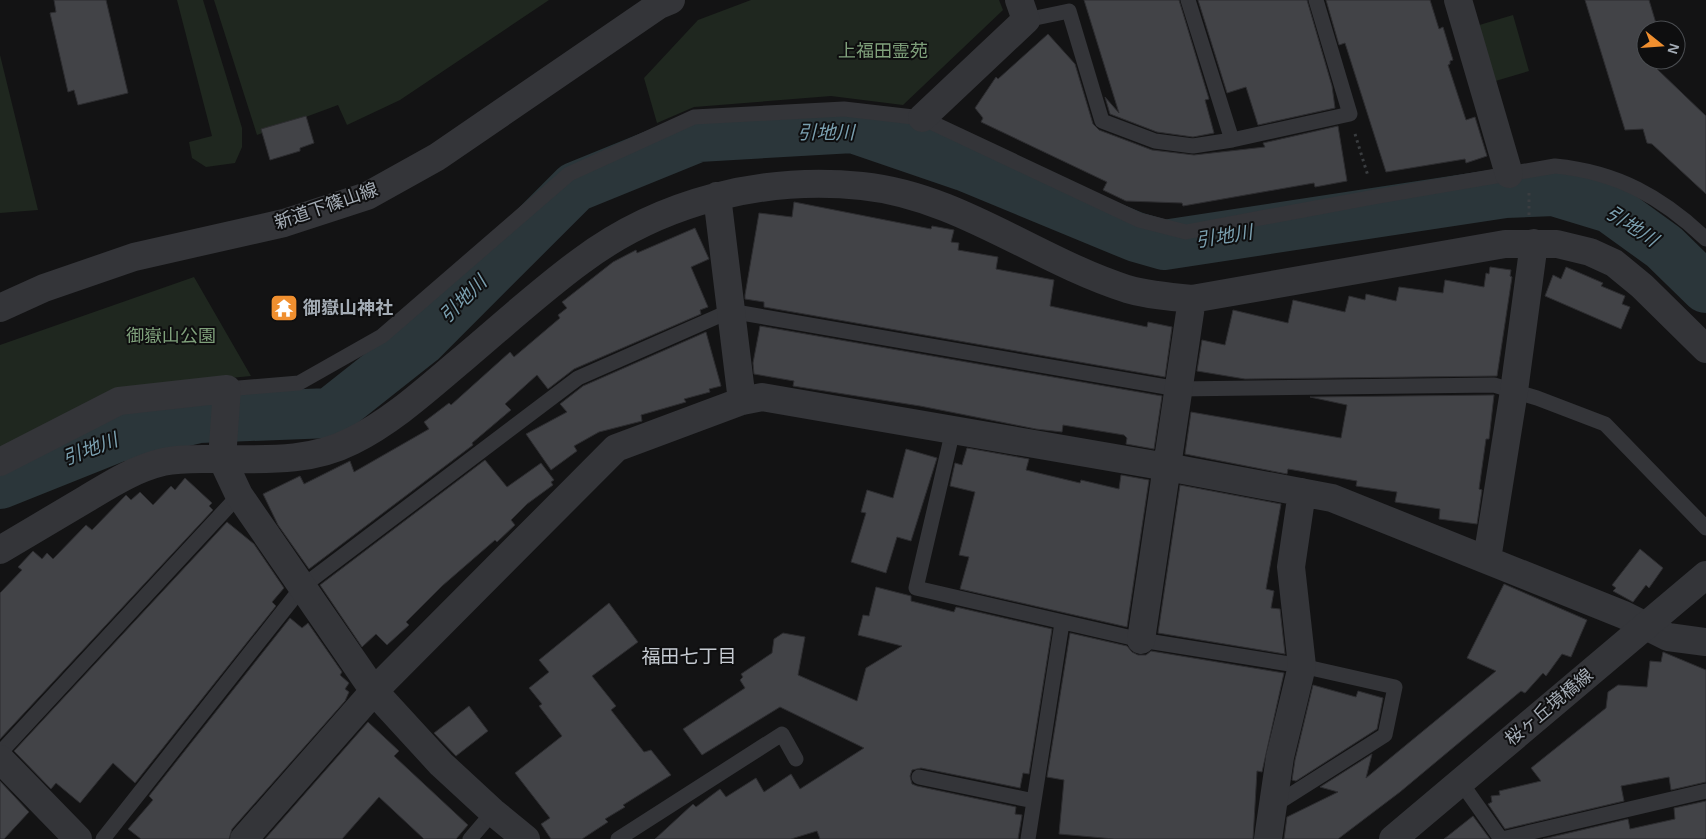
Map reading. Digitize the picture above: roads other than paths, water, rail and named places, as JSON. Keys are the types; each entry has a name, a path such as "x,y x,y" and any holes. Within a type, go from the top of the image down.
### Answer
{"street":[{"name":"新道下篠山線","path":"0,308 44,288 134,257 284,223 366,196 437,156 659,5 670,0"},
{"path":"1458,0 1519,172"},
{"path":"922,118 1022,10"},
{"path":"0,550 132,472 166,461 222,454 287,460 318,453 350,442 397,414 581,261 657,216 717,196 754,188 808,184 863,186 915,196 957,212 1100,279 1159,296 1192,298 1505,244 1532,233 1558,244 1590,252 1614,263 1642,286 1706,349"},
{"path":"717,196 742,402"},
{"path":"1487,559 1514,391 1532,233"},
{"path":"1141,640 1192,298"},
{"path":"0,462 118,401 227,389 222,454 239,495 374,691 441,764 493,812 526,839"},
{"path":"244,839 374,691 616,448 742,402 762,397 1167,467 1332,498 1624,615 1668,637 1706,642"},
{"path":"1268,839 1280,757 1302,666 1290,567 1302,492"},
{"name":"桜ヶ丘境橋線","path":"1394,839 1706,575"},
{"path":"0,759 78,839"}],"lane":[{"path":"1188,0 1232,140"},
{"path":"1022,10 1069,11 1102,121 1164,142 1193,146 1232,140 1350,114 1316,0"},
{"path":"227,389 299,383 382,336 569,174 694,117 844,109 922,118 1139,220 1186,232 1555,166 1583,169 1625,182 1657,198 1683,217 1706,239"},
{"path":"102,839 303,586 578,378 730,311 1178,389 1494,385 1605,424 1706,528"},
{"path":"953,430 916,588 1141,640 1302,666 1395,687 1385,735 1273,806"},
{"path":"0,753 239,495"},
{"path":"1028,839 1062,623"},
{"path":"618,839 782,734 796,758"},
{"path":"919,777 1034,801"},
{"path":"1460,782 1502,839 1706,791"},
{"path":"470,839 493,812"}],"waterway":[{"name":"引地川","path":"0,484 115,438 199,418 330,413 421,341 575,187 698,137 853,128 964,166 1136,237 1164,245 1505,193 1554,191 1610,208 1664,247 1706,288"}],"place":[{"name":"御嶽山神社","path":"284,308"}],"district":[{"name":"福田七丁目","path":"689,656"}],"park label":[{"name":"上福田霊苑","path":"883,51"},
{"name":"御嶽山公園","path":"171,336"}]}
